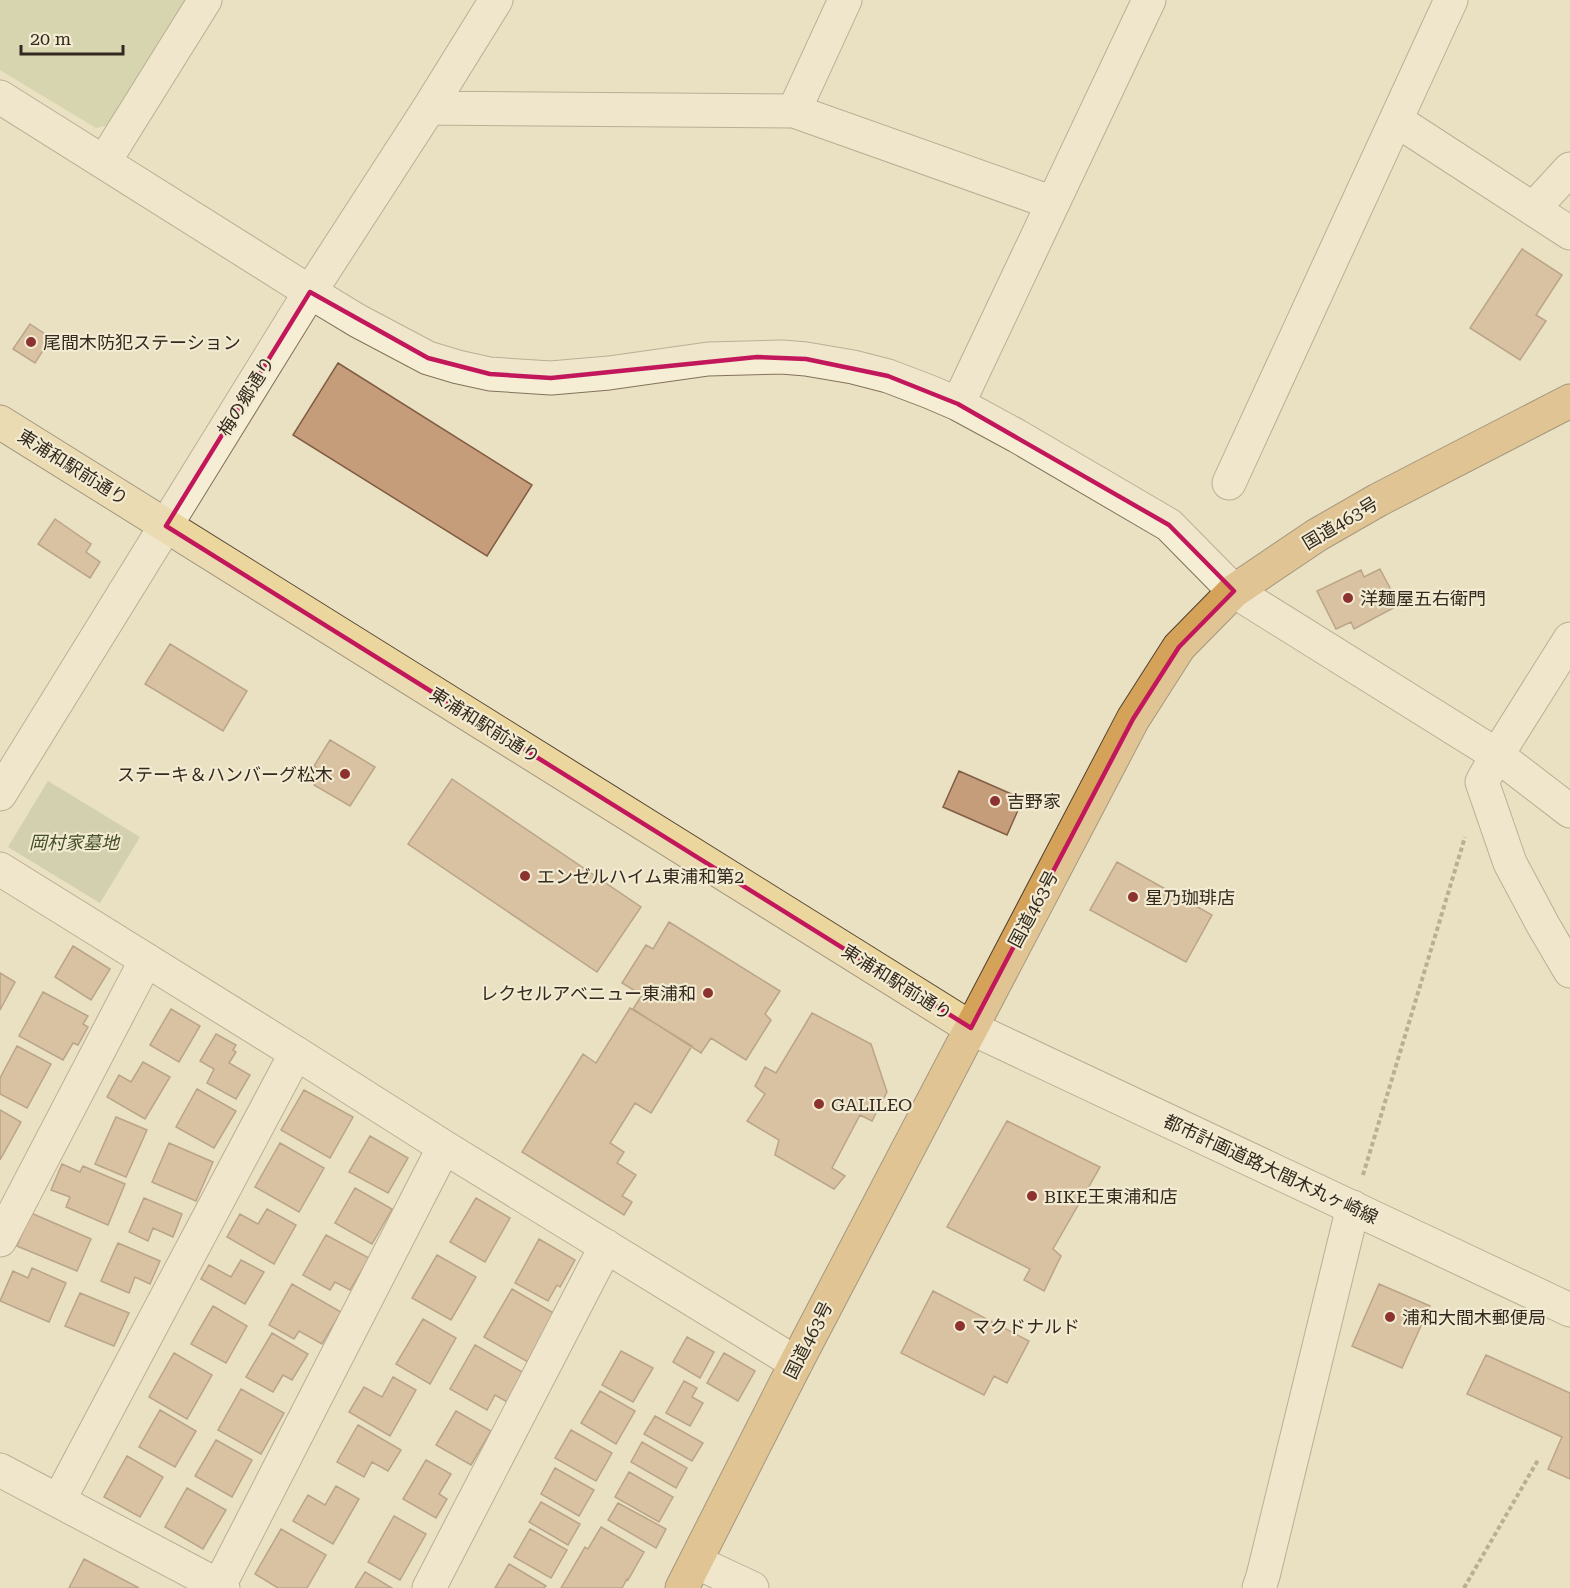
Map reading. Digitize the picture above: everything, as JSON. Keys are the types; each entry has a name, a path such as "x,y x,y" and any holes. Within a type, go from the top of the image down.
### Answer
{"highway":[{"name":"国道463号","path":"689,1575 796,1363 1133,719 1179,647 1234,591 1317,535 1378,500 1570,401"}],"main road":[{"name":"東浦和駅前通り","path":"0,422 970,1028"}],"street":[{"path":"104,162 205,0"},
{"name":"梅の郷通り","path":"0,794 310,292 496,0"},
{"path":"794,111 845,0"},
{"path":"958,404 1149,0"},
{"path":"1229,483 1451,0"},
{"path":"0,97 310,292 367,326 428,358 489,374 551,378 609,373 708,359 798,358 853,367 888,376 958,404 1169,525 1234,591 1497,755 1570,811"},
{"path":"429,108 794,111 1053,203"},
{"path":"1396,120 1570,233"},
{"path":"1533,209 1570,169"},
{"path":"1570,639 1482,782 1510,863 1542,925 1570,971"},
{"path":"0,869 444,1148 796,1363"},
{"path":"0,1240 146,960"},
{"name":"都市計画道路大間木丸ヶ崎線","path":"970,1028 1570,1310"},
{"path":"59,1500 296,1053"},
{"path":"0,1470 221,1587 444,1148"},
{"path":"1259,1588 1353,1207"},
{"path":"429,1588 606,1246"},
{"path":"689,1575 752,1588"}],"path":[{"path":"1353,1207 1467,831"},
{"path":"1464,1588 1538,1460"}],"highlighted area":[{"path":"310,292 428,358 490,374 551,378 757,357 806,359 888,376 958,404 1169,525 1234,591 1179,647 1133,719 971,1028 166,526"}],"green space":[{"path":"0,0 190,0 113,124 96,128 0,70"},
{"name":"岡村家墓地","path":"48,781 140,837 100,903 8,847"}],"building":[{"path":"1522,249 1562,275 1536,315 1546,321 1520,360 1470,328"},
{"path":"30,324 51,338 35,363 13,349"},
{"path":"338,363 532,485 487,556 293,435"},
{"path":"55,519 91,544 86,552 100,562 90,578 38,544"},
{"path":"1380,569 1399,605 1354,629 1351,622 1336,629 1317,591 1361,570 1364,577"},
{"path":"170,644 247,691 223,731 145,684"},
{"path":"330,740 375,767 350,806 314,785 323,771 314,766"},
{"path":"959,771 1023,799 1007,835 943,807"},
{"name":"エンゼルハイム東浦和第2","path":"452,779 641,907 597,972 408,844"},
{"path":"1117,862 1212,915 1186,962 1090,910"},
{"name":"レクセルアベニュー東浦和","path":"669,922 780,991 765,1014 771,1020 746,1060 711,1038 701,1053 633,1009 642,995 622,983 646,945 653,949"},
{"path":"73,946 110,969 91,1000 55,977"},
{"path":"0,973 15,982 0,1010"},
{"path":"43,992 88,1016 83,1024 88,1027 78,1045 73,1043 63,1060 19,1036"},
{"path":"630,1008 692,1046 651,1113 635,1103 610,1143 624,1152 617,1163 636,1175 622,1196 632,1202 624,1215 522,1152 583,1054 596,1063"},
{"path":"171,1009 200,1026 179,1062 150,1045"},
{"name":"GALILEO","path":"812,1013 871,1044 887,1092 872,1121 860,1115 832,1168 845,1176 834,1189 775,1155 779,1140 747,1121 765,1094 755,1086 765,1067 776,1073"},
{"path":"216,1034 236,1045 233,1050 236,1052 229,1063 250,1075 236,1099 207,1083 214,1069 200,1061"},
{"path":"17,1046 51,1064 27,1108 0,1094 0,1078"},
{"path":"143,1062 170,1077 145,1119 107,1097 119,1075 131,1082"},
{"path":"197,1089 236,1111 214,1148 176,1127"},
{"path":"304,1090 353,1117 330,1158 281,1130"},
{"path":"0,1110 21,1122 0,1160"},
{"path":"116,1117 147,1130 126,1177 95,1164"},
{"path":"1007,1121 1100,1167 1053,1249 1061,1256 1044,1291 1024,1280 1030,1269 947,1227"},
{"path":"370,1136 408,1158 388,1193 349,1172"},
{"path":"169,1143 213,1162 196,1201 152,1182"},
{"path":"280,1143 324,1168 299,1212 255,1187"},
{"path":"62,1164 80,1172 83,1166 125,1184 108,1225 66,1207 70,1197 51,1190"},
{"path":"355,1188 392,1209 372,1244 335,1223"},
{"path":"144,1198 182,1214 173,1237 153,1228 148,1241 129,1232"},
{"path":"476,1198 510,1218 485,1262 450,1242"},
{"path":"267,1209 296,1225 274,1264 227,1237 240,1214 258,1224"},
{"path":"31,1213 91,1239 77,1271 17,1246"},
{"path":"326,1235 369,1258 350,1290 335,1282 330,1290 303,1275"},
{"path":"539,1239 575,1260 560,1287 557,1285 548,1301 515,1283"},
{"path":"118,1243 160,1261 150,1284 135,1277 129,1293 101,1281"},
{"path":"437,1255 476,1277 451,1320 412,1298"},
{"path":"241,1260 264,1272 245,1304 201,1279 209,1265 231,1277"},
{"path":"32,1268 66,1283 49,1322 0,1301 13,1271 28,1278"},
{"path":"292,1284 341,1312 322,1344 299,1331 294,1339 269,1325"},
{"path":"1379,1284 1430,1306 1402,1368 1352,1346"},
{"path":"512,1289 562,1318 538,1344 528,1362 484,1337"},
{"path":"933,1291 1029,1341 1007,1383 994,1376 984,1395 901,1353"},
{"path":"80,1293 129,1313 114,1346 65,1326"},
{"path":"213,1306 247,1326 226,1363 191,1344"},
{"path":"423,1319 456,1338 430,1384 396,1364"},
{"path":"272,1333 308,1354 292,1380 283,1375 273,1392 246,1377"},
{"path":"687,1337 714,1352 700,1378 673,1362"},
{"path":"475,1345 526,1374 509,1403 495,1395 487,1410 450,1389"},
{"path":"621,1351 653,1368 633,1402 602,1385"},
{"path":"174,1353 212,1375 187,1419 149,1397"},
{"path":"724,1353 755,1371 738,1401 707,1383"},
{"path":"1486,1355 1570,1393 1570,1479 1548,1469 1562,1437 1467,1394"},
{"path":"393,1377 416,1390 390,1436 349,1412 364,1387 382,1397"},
{"path":"684,1381 697,1388 692,1397 703,1403 690,1426 666,1413"},
{"path":"241,1389 284,1413 261,1454 218,1430"},
{"path":"600,1391 635,1411 616,1444 581,1423"},
{"path":"160,1410 196,1431 175,1467 139,1447"},
{"path":"456,1411 491,1431 471,1465 436,1445"},
{"path":"655,1416 703,1443 692,1461 644,1434"},
{"path":"358,1425 401,1450 388,1471 372,1462 364,1477 337,1462"},
{"path":"571,1430 612,1453 596,1481 555,1458"},
{"path":"216,1440 252,1460 232,1497 195,1476"},
{"path":"642,1442 687,1468 676,1488 631,1462"},
{"path":"127,1456 163,1477 140,1517 104,1497"},
{"path":"426,1460 451,1474 439,1494 447,1499 436,1518 403,1499"},
{"path":"555,1468 594,1490 579,1516 541,1494"},
{"path":"629,1472 673,1497 659,1522 615,1497"},
{"path":"336,1486 359,1499 333,1544 293,1521 308,1495 325,1505"},
{"path":"187,1488 226,1510 203,1549 165,1527"},
{"path":"541,1502 580,1524 568,1545 529,1522"},
{"path":"618,1503 666,1529 656,1548 608,1520"},
{"path":"394,1516 426,1534 400,1580 368,1562"},
{"path":"601,1527 644,1552 628,1580 622,1588 561,1588 585,1547 588,1549"},
{"path":"281,1529 326,1555 307,1588 278,1588 255,1574"},
{"path":"530,1529 567,1550 551,1578 514,1557"},
{"path":"84,1559 139,1588 69,1588"},
{"path":"509,1564 546,1586 544,1588 495,1588"},
{"path":"365,1572 392,1588 355,1588"}],"place":[{"name":"尾間木防犯ステーション","path":"31,342"},
{"name":"洋麺屋五右衛門","path":"1348,598"},
{"name":"ステーキ＆ハンバーグ松木","path":"345,774"},
{"name":"吉野家","path":"995,801"},
{"name":"エンゼルハイム東浦和第2","path":"525,876"},
{"name":"星乃珈琲店","path":"1133,897"},
{"name":"レクセルアベニュー東浦和","path":"708,993"},
{"name":"GALILEO","path":"819,1104"},
{"name":"BIKE王東浦和店","path":"1032,1196"},
{"name":"浦和大間木郵便局","path":"1390,1317"},
{"name":"マクドナルド","path":"960,1326"}]}
